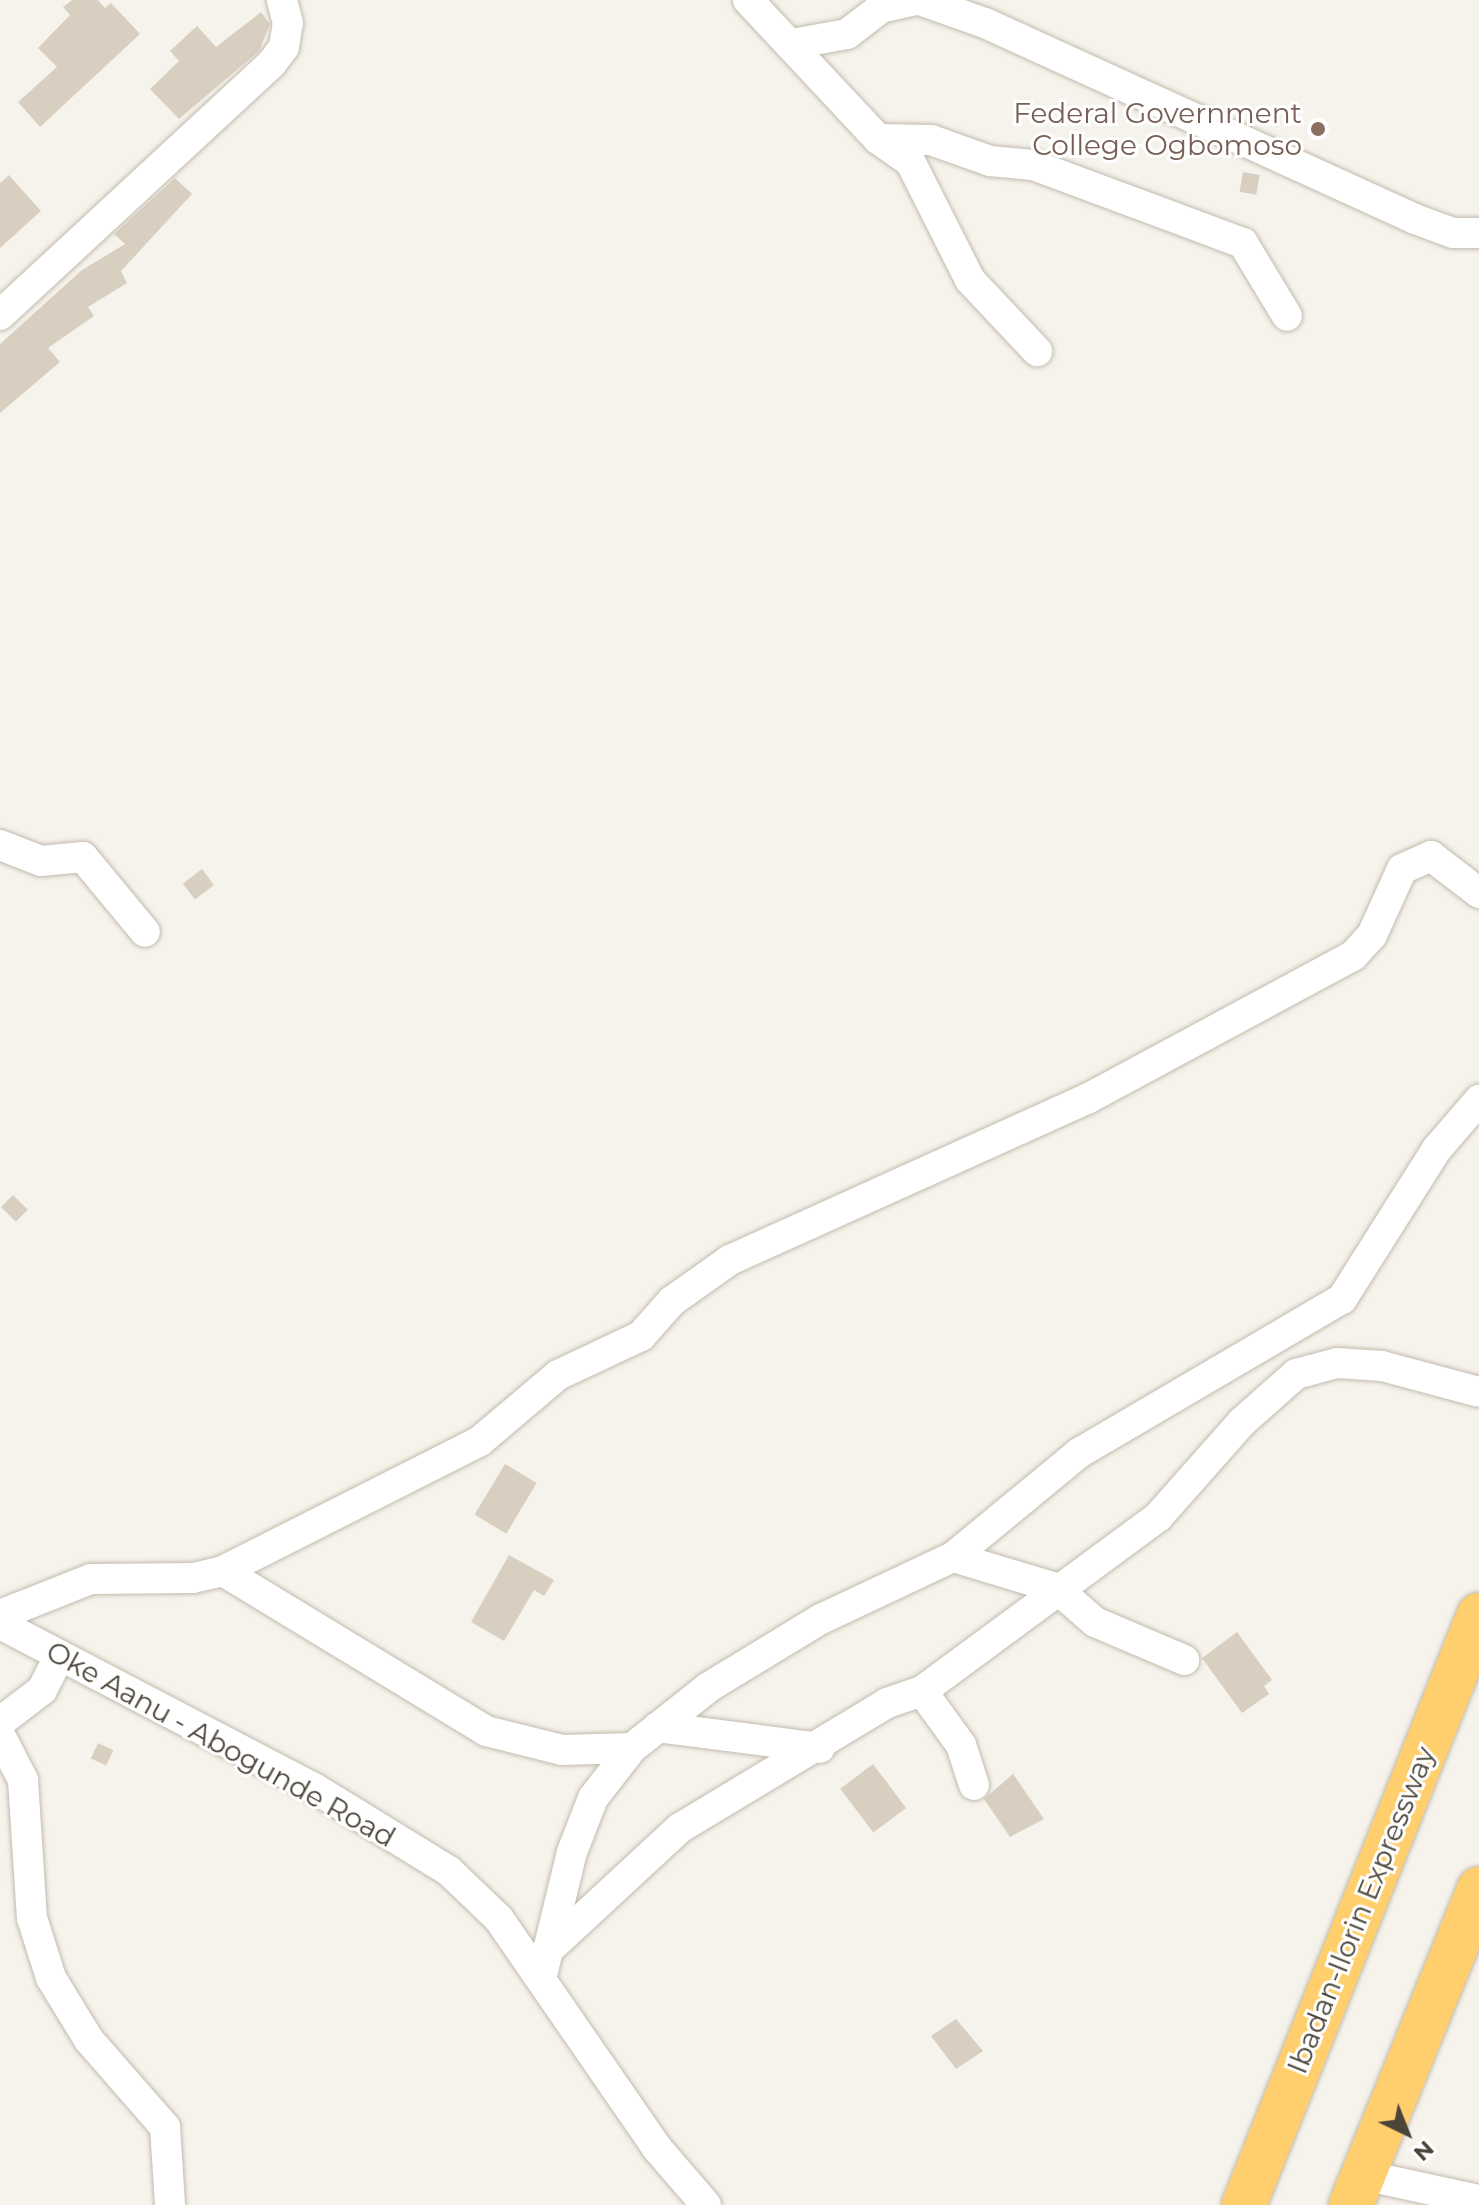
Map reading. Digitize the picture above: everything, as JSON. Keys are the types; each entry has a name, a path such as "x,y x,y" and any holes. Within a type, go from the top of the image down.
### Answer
{"highway":[{"name":"Ibadan-Ilorin Expressway","path":"1244,2205 1479,1615"},
{"path":"1357,2190 1479,1889"}],"street":[{"path":"0,315 272,63 284,47 288,23 282,0"},
{"path":"748,0 878,139 910,161 970,280 1037,351"},
{"path":"792,44 847,34 881,8 919,0 1012,35 1415,219 1453,233 1479,233"},
{"path":"878,139 931,140 990,161 1033,165 1243,243 1287,316"},
{"path":"0,845 41,861 83,857 145,932"},
{"path":"0,1615 91,1579 193,1578 223,1571 480,1441 558,1375 641,1336 672,1301 730,1260 1087,1099 1353,956 1372,935 1402,869 1431,856 1479,893"},
{"path":"542,1967 593,1798 632,1748 709,1687 821,1619 953,1557 1079,1453 1342,1299 1437,1149 1479,1100"},
{"path":"542,1967 680,1828 820,1748 887,1703 922,1691 1158,1517 1242,1422 1296,1374 1337,1363 1382,1366 1479,1392"},
{"path":"953,1557 1059,1590 1095,1622 1184,1660"},
{"path":"223,1571 486,1731 562,1750 632,1748"},
{"name":"Oke Aanu - Abogunde Road","path":"0,1624 314,1788 449,1871 499,1919 542,1967 657,2148 706,2205"},
{"path":"0,1722 42,1690 59,1656"},
{"path":"922,1691 961,1745 974,1785"},
{"path":"658,1727 820,1748"},
{"path":"0,1735 23,1780 32,1918 51,1978 89,2040 165,2127 170,2205"},
{"path":"1357,2190 1479,2200"}],"building":[{"path":"72,0 98,0 105,8 111,3 140,34 40,127 18,102 57,67 38,48 70,15 63,7"},
{"path":"261,12 270,24 259,51 179,119 150,89 179,61 170,51 197,26 216,47"},
{"path":"1243,172 1260,175 1256,195 1240,192"},
{"path":"9,175 41,211 0,248 0,183"},
{"path":"175,178 192,194 121,271 127,283 88,307 94,316 48,348 60,362 0,413 0,344 82,270 125,244 114,234"},
{"path":"202,869 214,885 195,899 183,883"},
{"path":"13,1195 28,1210 16,1222 1,1207"},
{"path":"505,1464 537,1483 506,1534 475,1515"},
{"path":"509,1555 554,1580 544,1596 534,1590 504,1641 471,1622"},
{"path":"1237,1632 1272,1680 1264,1686 1269,1694 1242,1713 1202,1658"},
{"path":"98,1743 113,1750 106,1766 91,1758"},
{"path":"873,1764 906,1808 873,1833 840,1789"},
{"path":"1013,1774 1044,1819 1010,1837 984,1799"},
{"path":"956,2019 983,2051 956,2069 931,2036"}],"place":[{"name":"Federal Government College Ogbomoso","path":"1318,129"}]}
